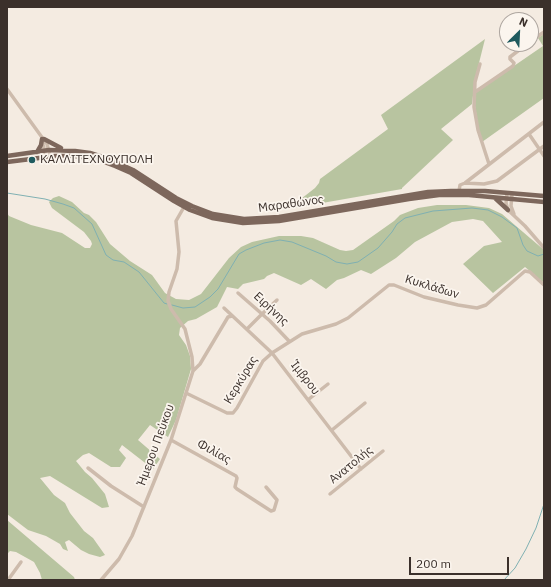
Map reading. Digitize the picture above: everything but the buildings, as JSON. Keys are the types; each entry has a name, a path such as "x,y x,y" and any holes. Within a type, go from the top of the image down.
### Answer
{"main road":[{"path":"37,152 41,145 42,138 53,145 66,150"},
{"name":"Μαραθώνος","path":"7,156 47,150 66,150 90,153 117,162 139,173 186,204 213,214 250,220 273,218 408,194 459,191 544,196"},
{"name":"Μαραθώνος","path":"7,162 48,156 88,158 108,163 136,177 184,207 212,218 254,224 279,222 428,196 462,195 544,202"},
{"path":"495,198 508,210"}],"street":[{"path":"475,92 513,66 514,63 510,57 517,52"},
{"path":"480,64 475,82 474,107 476,124 489,164"},
{"path":"7,89 48,145 48,156"},
{"path":"459,191 460,185 465,183 544,122"},
{"path":"529,134 544,156"},
{"path":"465,183 484,184 497,181 544,146"},
{"path":"510,193 508,210 515,215 544,248"},
{"path":"509,199 515,215"},
{"name":"Ήμερου Πεύκου","path":"101,580 124,551 144,507 171,440 193,371 192,357 186,329 172,311 168,301 168,294 177,269 179,252 176,221 184,207"},
{"name":"Κυκλάδων","path":"289,341 302,334 336,324 348,318 389,285 394,285 424,297 477,308 486,305 525,271 530,272 544,285"},
{"name":"Ειρήνης","path":"238,293 289,341"},
{"path":"247,329 277,300"},
{"name":"Ίμβρου","path":"224,308 272,353 362,469"},
{"path":"193,371 200,364 228,317 232,316"},
{"name":"Κερκύρας","path":"186,393 227,413 233,413 263,361 289,341"},
{"path":"309,399 328,384"},
{"path":"332,430 364,403"},
{"name":"Φιλίας","path":"171,440 236,476 235,487 237,490 271,511 274,510 277,500 266,487"},
{"name":"Ανατολής","path":"330,494 384,451"},
{"path":"88,468 111,486 144,507"},
{"path":"8,580 20,562"}],"green space":[{"path":"544,34 544,98 482,142 475,106 476,92 534,52 539,52 539,49 543,46 539,37"},
{"path":"485,39 475,79 472,104 441,129 453,140 402,189 288,209 315,188 320,179 388,129 381,115"},
{"path":"59,196 72,202 84,213 89,215 96,222 110,244 130,261 152,275 165,293 176,299 189,300 201,294 229,258 241,247 252,242 279,236 301,236 313,238 340,250 353,250 394,221 400,215 418,208 437,205 466,205 489,208 502,214 544,250 544,283 525,267 493,293 463,264 484,246 502,242 483,221 473,219 452,222 415,242 396,258 371,274 361,270 337,280 326,289 311,279 301,285 274,273 264,279 243,284 238,289 227,287 217,307 196,319 188,321 180,328 179,335 186,345 190,356 191,369 176,420 168,437 150,425 138,440 160,459 153,469 122,445 119,450 126,458 120,467 111,467 89,453 83,455 76,461 105,494 109,507 102,508 50,476 40,478 54,495 65,503 70,513 84,531 93,538 105,555 100,557 81,550 69,540 65,542 68,551 63,549 60,544 46,536 28,530 7,514 7,213 9,216 31,225 62,233 85,248 90,248 92,244 91,241 84,232 52,208 49,202 53,198"},
{"path":"7,520 74,577 75,580 42,580 34,562 16,552 10,551 7,554"}],"waterway":[{"path":"7,193 45,199 74,208 92,224 106,255 113,260 124,262 139,272 164,303 167,304"},
{"path":"172,305 183,308 195,307 210,297 218,289 239,254 264,243 280,240 292,242 326,256 336,262 347,264 358,262 378,248 397,224 405,218 433,211 472,208 488,210 502,217 517,228 523,245 527,251 538,256 544,254"},
{"path":"504,580 515,568 526,549 536,528 544,504"}],"place":[{"name":"ΚΑΛΛΙΤΕΧΝΟΥΠΟΛΗ","path":"32,160"}]}
